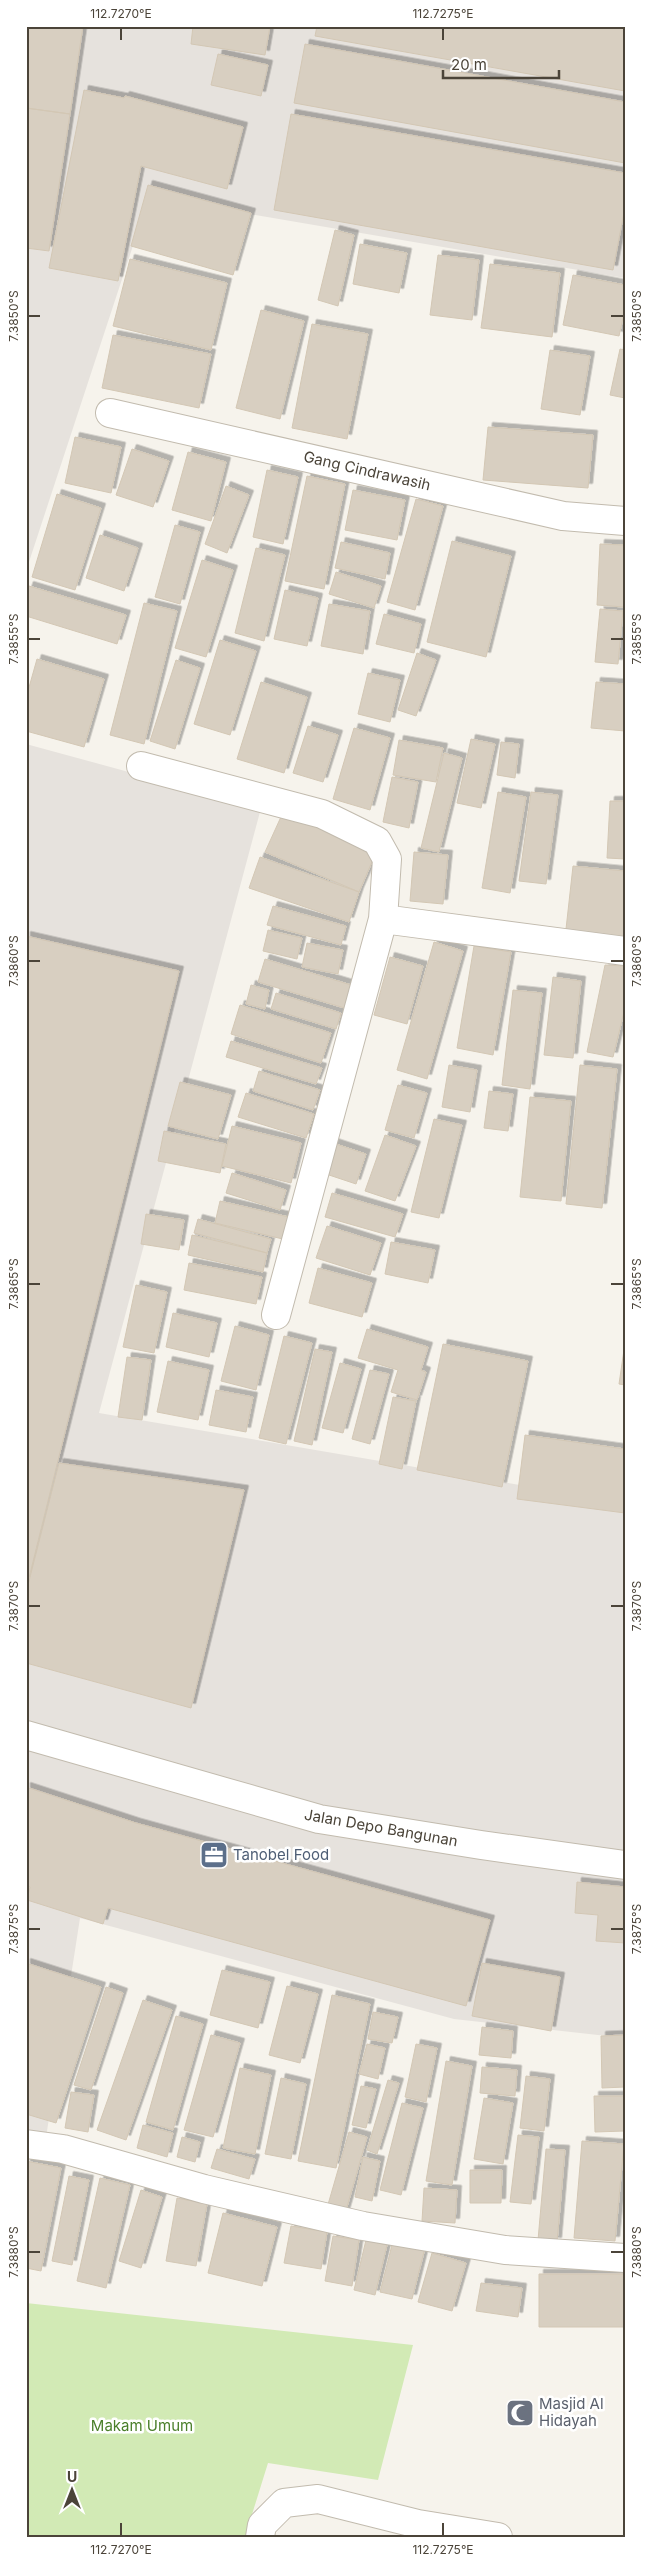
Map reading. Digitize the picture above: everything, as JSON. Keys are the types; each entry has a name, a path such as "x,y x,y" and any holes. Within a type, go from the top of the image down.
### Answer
{"street":[{"name":"Gang Cindrawasih","path":"110,413 563,516 625,521"},
{"path":"141,766 322,814 377,841 387,859 383,919 276,1315"},
{"path":"383,919 625,951"},
{"name":"Jalan Depo Bangunan","path":"26,1734 319,1819 481,1845 625,1865"},
{"path":"26,2144 63,2149 204,2189 363,2226 505,2250 625,2258"},
{"path":"260,2537 262,2524 284,2503 318,2499 418,2524 498,2537"}],"shaded area":[{"path":"26,26 625,26 625,278 149,197 26,571"},
{"path":"26,744 261,808 99,1413 625,1503 625,2038 454,2019 80,1918 45,2144 26,2139"}],"green space":[{"name":"Makam Umum","path":"26,2303 413,2345 378,2480 268,2463 245,2537 26,2537"}],"building":[{"path":"26,26 83,26 70,114 26,108"},
{"path":"193,26 270,26 265,55 191,44"},
{"path":"317,26 625,26 625,91 315,36"},
{"path":"305,44 625,102 625,163 294,103"},
{"path":"218,54 268,65 261,96 211,85"},
{"path":"84,90 124,98 125,96 243,127 227,189 141,166 118,281 49,268"},
{"path":"26,108 70,114 49,251 26,248"},
{"path":"291,114 625,173 625,207 613,270 274,210"},
{"path":"148,185 251,213 233,275 131,246"},
{"path":"335,230 354,235 338,306 318,300"},
{"path":"360,244 407,253 399,293 353,284"},
{"path":"438,255 479,260 472,320 430,315"},
{"path":"130,259 227,283 211,350 113,326"},
{"path":"490,264 560,273 552,337 481,328"},
{"path":"573,275 625,285 625,309 619,336 563,325"},
{"path":"261,310 304,321 280,419 236,408"},
{"path":"312,324 368,334 347,439 292,428"},
{"path":"113,335 211,354 199,408 102,388"},
{"path":"620,349 625,350 625,398 610,395"},
{"path":"550,350 590,356 580,415 541,409"},
{"path":"488,427 593,435 588,488 483,480"},
{"path":"75,437 121,447 111,493 65,483"},
{"path":"132,449 169,461 153,507 116,495"},
{"path":"188,452 226,462 211,521 172,510"},
{"path":"267,470 298,477 283,544 253,537"},
{"path":"307,476 345,484 324,589 285,581"},
{"path":"226,486 249,495 227,553 205,544"},
{"path":"353,490 405,500 397,540 345,530"},
{"path":"57,494 101,508 75,590 32,577"},
{"path":"416,499 443,506 415,610 387,602"},
{"path":"175,525 200,532 180,604 155,597"},
{"path":"100,535 138,548 124,591 86,578"},
{"path":"452,541 511,556 486,657 427,642"},
{"path":"341,542 390,553 385,579 335,568"},
{"path":"600,544 625,545 624,607 597,605"},
{"path":"256,548 285,555 264,641 235,633"},
{"path":"202,560 233,570 206,657 175,648"},
{"path":"336,572 381,586 374,608 329,594"},
{"path":"29,586 126,615 117,644 26,616 26,595"},
{"path":"285,590 318,598 307,646 274,639"},
{"path":"144,603 177,611 144,744 110,735"},
{"path":"329,604 370,611 363,654 321,646"},
{"path":"600,609 623,611 618,664 595,662"},
{"path":"384,614 421,624 414,653 376,644"},
{"path":"220,640 256,651 230,735 194,724"},
{"path":"417,653 436,660 416,716 398,710"},
{"path":"37,659 104,679 84,747 26,731 26,698"},
{"path":"176,660 200,668 175,749 150,741"},
{"path":"368,673 400,680 390,722 358,714"},
{"path":"261,682 307,697 284,773 237,759"},
{"path":"596,682 625,684 625,731 591,728"},
{"path":"308,726 338,735 323,782 293,773"},
{"path":"354,728 390,738 370,810 333,799"},
{"path":"471,739 495,744 481,808 457,803"},
{"path":"399,740 443,748 436,782 393,775"},
{"path":"501,742 519,744 515,778 497,775"},
{"path":"444,753 462,758 439,852 421,848"},
{"path":"392,777 418,782 409,828 383,822"},
{"path":"498,792 526,797 510,893 482,888"},
{"path":"531,792 558,795 546,884 519,881"},
{"path":"610,801 625,801 625,859 607,858"},
{"path":"285,808 378,848 359,892 265,852"},
{"path":"414,852 448,855 443,904 410,901"},
{"path":"260,857 359,892 349,922 249,888"},
{"path":"573,866 625,871 625,944 565,938"},
{"path":"273,906 346,926 341,945 267,925"},
{"path":"268,930 302,938 297,959 263,951"},
{"path":"26,936 179,971 26,1590"},
{"path":"434,942 463,951 427,1079 397,1070"},
{"path":"307,943 343,950 338,974 302,967"},
{"path":"474,946 511,952 493,1055 457,1048"},
{"path":"390,957 423,966 407,1024 374,1015"},
{"path":"265,959 358,987 351,1010 258,982"},
{"path":"605,965 625,966 625,1008 613,1057 587,1052"},
{"path":"553,977 581,981 573,1058 544,1055"},
{"path":"251,985 269,990 265,1009 246,1004"},
{"path":"513,990 542,993 530,1089 502,1085"},
{"path":"276,993 341,1013 336,1029 271,1009"},
{"path":"240,1005 331,1033 321,1063 231,1034"},
{"path":"231,1041 322,1068 316,1084 226,1057"},
{"path":"449,1065 477,1070 470,1112 442,1107"},
{"path":"580,1065 617,1069 602,1208 566,1204"},
{"path":"259,1071 320,1090 313,1110 253,1091"},
{"path":"180,1082 231,1095 218,1139 168,1126"},
{"path":"398,1085 427,1093 414,1138 385,1130"},
{"path":"489,1091 513,1094 508,1131 484,1128"},
{"path":"246,1093 314,1114 306,1138 238,1117"},
{"path":"530,1097 571,1101 561,1201 520,1197"},
{"path":"434,1119 462,1125 439,1218 411,1212"},
{"path":"232,1126 301,1143 291,1183 222,1166"},
{"path":"164,1131 226,1144 220,1173 158,1161"},
{"path":"385,1135 416,1146 395,1201 365,1191"},
{"path":"333,1143 366,1154 356,1184 323,1173"},
{"path":"232,1173 286,1190 280,1210 226,1193"},
{"path":"332,1193 403,1214 395,1237 325,1217"},
{"path":"220,1201 293,1218 287,1240 215,1223"},
{"path":"146,1214 184,1220 179,1250 141,1244"},
{"path":"198,1219 271,1239 267,1253 194,1233"},
{"path":"327,1226 381,1243 370,1275 316,1258"},
{"path":"192,1235 267,1253 263,1272 188,1255"},
{"path":"391,1242 435,1250 428,1283 385,1274"},
{"path":"189,1263 262,1277 256,1304 184,1290"},
{"path":"318,1268 372,1283 362,1317 309,1303"},
{"path":"136,1285 167,1292 154,1353 123,1347"},
{"path":"173,1313 217,1323 209,1357 166,1347"},
{"path":"235,1326 269,1335 256,1390 221,1381"},
{"path":"367,1329 428,1347 421,1370 426,1372 417,1400 391,1392 398,1370 358,1358"},
{"path":"284,1336 312,1343 286,1444 259,1438"},
{"path":"625,1343 625,1385 619,1384"},
{"path":"443,1344 528,1361 502,1487 417,1470"},
{"path":"315,1349 332,1352 312,1445 294,1441"},
{"path":"127,1357 151,1360 142,1420 118,1417"},
{"path":"168,1361 209,1370 198,1420 157,1412"},
{"path":"340,1363 361,1369 343,1433 322,1428"},
{"path":"370,1370 389,1374 370,1444 352,1439"},
{"path":"216,1390 253,1397 246,1432 209,1425"},
{"path":"393,1397 416,1401 402,1469 379,1464"},
{"path":"525,1435 625,1449 625,1513 517,1499"},
{"path":"59,1463 244,1490 191,1708 26,1663 26,1593"},
{"path":"26,1787 136,1823 490,1920 466,2006 108,1908 103,1924 27,1900 30,1887 26,1886"},
{"path":"577,1882 625,1887 625,1943 596,1941 598,1915 575,1913"},
{"path":"26,1963 101,1987 56,2123 26,2114"},
{"path":"482,1963 560,1977 551,2031 472,2016"},
{"path":"222,1970 270,1982 258,2028 210,2015"},
{"path":"287,1986 318,1994 300,2063 269,2055"},
{"path":"106,1987 123,1993 91,2090 74,2085"},
{"path":"332,1995 370,2004 336,2168 298,2161"},
{"path":"143,2000 172,2010 126,2140 97,2130"},
{"path":"373,2012 398,2017 392,2043 368,2039"},
{"path":"176,2016 203,2024 173,2130 146,2122"},
{"path":"482,2027 513,2031 511,2058 479,2055"},
{"path":"211,2035 240,2043 213,2137 184,2130"},
{"path":"625,2035 625,2087 602,2088 601,2036"},
{"path":"367,2044 385,2048 378,2079 359,2074"},
{"path":"416,2044 437,2048 426,2102 405,2097"},
{"path":"446,2061 472,2066 452,2185 426,2181"},
{"path":"482,2067 517,2070 515,2096 480,2093"},
{"path":"240,2068 271,2075 255,2154 223,2148"},
{"path":"526,2076 550,2079 544,2131 520,2128"},
{"path":"281,2078 306,2084 291,2159 265,2154"},
{"path":"388,2080 399,2083 377,2154 367,2150"},
{"path":"361,2086 376,2089 366,2128 352,2125"},
{"path":"71,2092 94,2095 88,2132 65,2128"},
{"path":"594,2096 625,2096 625,2131 595,2132"},
{"path":"484,2098 513,2103 503,2164 474,2159"},
{"path":"402,2103 423,2108 401,2195 380,2190"},
{"path":"143,2125 173,2133 167,2157 137,2148"},
{"path":"349,2132 367,2137 345,2214 327,2208"},
{"path":"518,2135 539,2137 531,2204 510,2202"},
{"path":"182,2137 200,2142 195,2162 177,2157"},
{"path":"582,2141 624,2144 615,2241 574,2238"},
{"path":"217,2149 255,2159 249,2179 211,2168"},
{"path":"546,2149 565,2150 557,2242 538,2240"},
{"path":"363,2157 380,2161 372,2201 355,2197"},
{"path":"26,2161 61,2168 41,2271 26,2268"},
{"path":"470,2170 502,2170 501,2203 470,2203"},
{"path":"69,2176 89,2180 72,2265 52,2261"},
{"path":"100,2178 130,2185 106,2288 77,2281"},
{"path":"424,2188 457,2190 455,2223 422,2221"},
{"path":"141,2190 162,2197 141,2268 119,2261"},
{"path":"177,2198 207,2204 196,2266 166,2261"},
{"path":"223,2213 277,2227 262,2286 208,2273"},
{"path":"291,2226 327,2232 321,2269 284,2263"},
{"path":"333,2236 359,2240 352,2286 325,2281"},
{"path":"366,2240 387,2245 375,2295 354,2290"},
{"path":"393,2241 425,2248 412,2299 380,2292"},
{"path":"432,2253 466,2263 452,2311 418,2302"},
{"path":"539,2274 625,2274 625,2327 539,2327"},
{"path":"481,2283 522,2288 518,2317 476,2311"}],"place":[{"name":"Tanobel Food","path":"214,1855"},
{"name":"Masjid Al Hidayah","path":"520,2413"}]}
